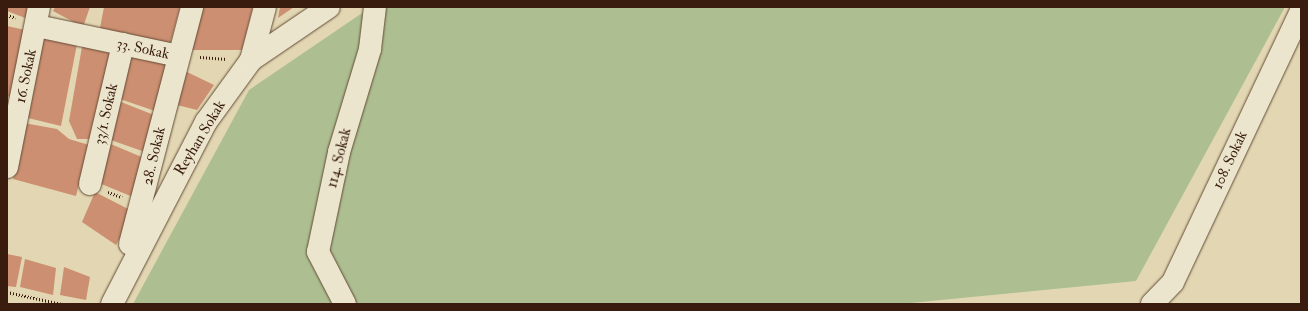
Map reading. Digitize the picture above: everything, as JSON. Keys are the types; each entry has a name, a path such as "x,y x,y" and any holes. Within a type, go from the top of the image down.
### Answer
{"street":[{"name":"28.. Sokak","path":"111,304 143,206 192,7"},
{"path":"251,60 265,7"},
{"name":"Reyhan Sokak","path":"111,304 206,122 251,60 329,7"},
{"name":"114. Sokak","path":"345,304 318,252 338,152 370,49 375,7"},
{"name":"108. Sokak","path":"1152,304 1173,282 1301,11"},
{"name":"33. Sokak","path":"38,16 123,44 179,56"},
{"name":"16. Sokak","path":"7,167 38,16"},
{"name":"33/1. Sokak","path":"90,184 123,44"}],"path":[{"name":"33. Sokak","path":"179,56 251,60"},
{"path":"90,184 143,206"},
{"path":"7,292 62,304"}],"green space":[{"path":"371,7 1285,7 1136,281 900,304 133,304 249,90"}],"building":[{"path":"7,7 30,7 28,19 7,11"},
{"path":"55,7 90,7 83,27 53,11"},
{"path":"104,7 180,7 169,48 99,33"},
{"path":"200,7 253,7 242,50 192,50"},
{"path":"280,7 294,7 278,18"},
{"path":"7,26 30,31 14,98 7,96"},
{"path":"45,33 78,39 61,126 28,118"},
{"path":"83,41 114,48 92,139 77,139 69,121"},
{"path":"129,49 167,58 155,111 117,98"},
{"path":"185,71 214,85 197,110 177,105"},
{"path":"116,100 154,115 145,152 108,139"},
{"path":"24,123 57,129 69,139 89,145 76,196 13,179"},
{"path":"106,142 144,158 133,197 99,183"},
{"path":"95,192 134,212 116,245 82,222"},
{"path":"7,254 22,257 16,287 7,286"},
{"path":"25,259 56,268 53,295 20,287"},
{"path":"64,267 90,277 86,300 60,295"}]}
